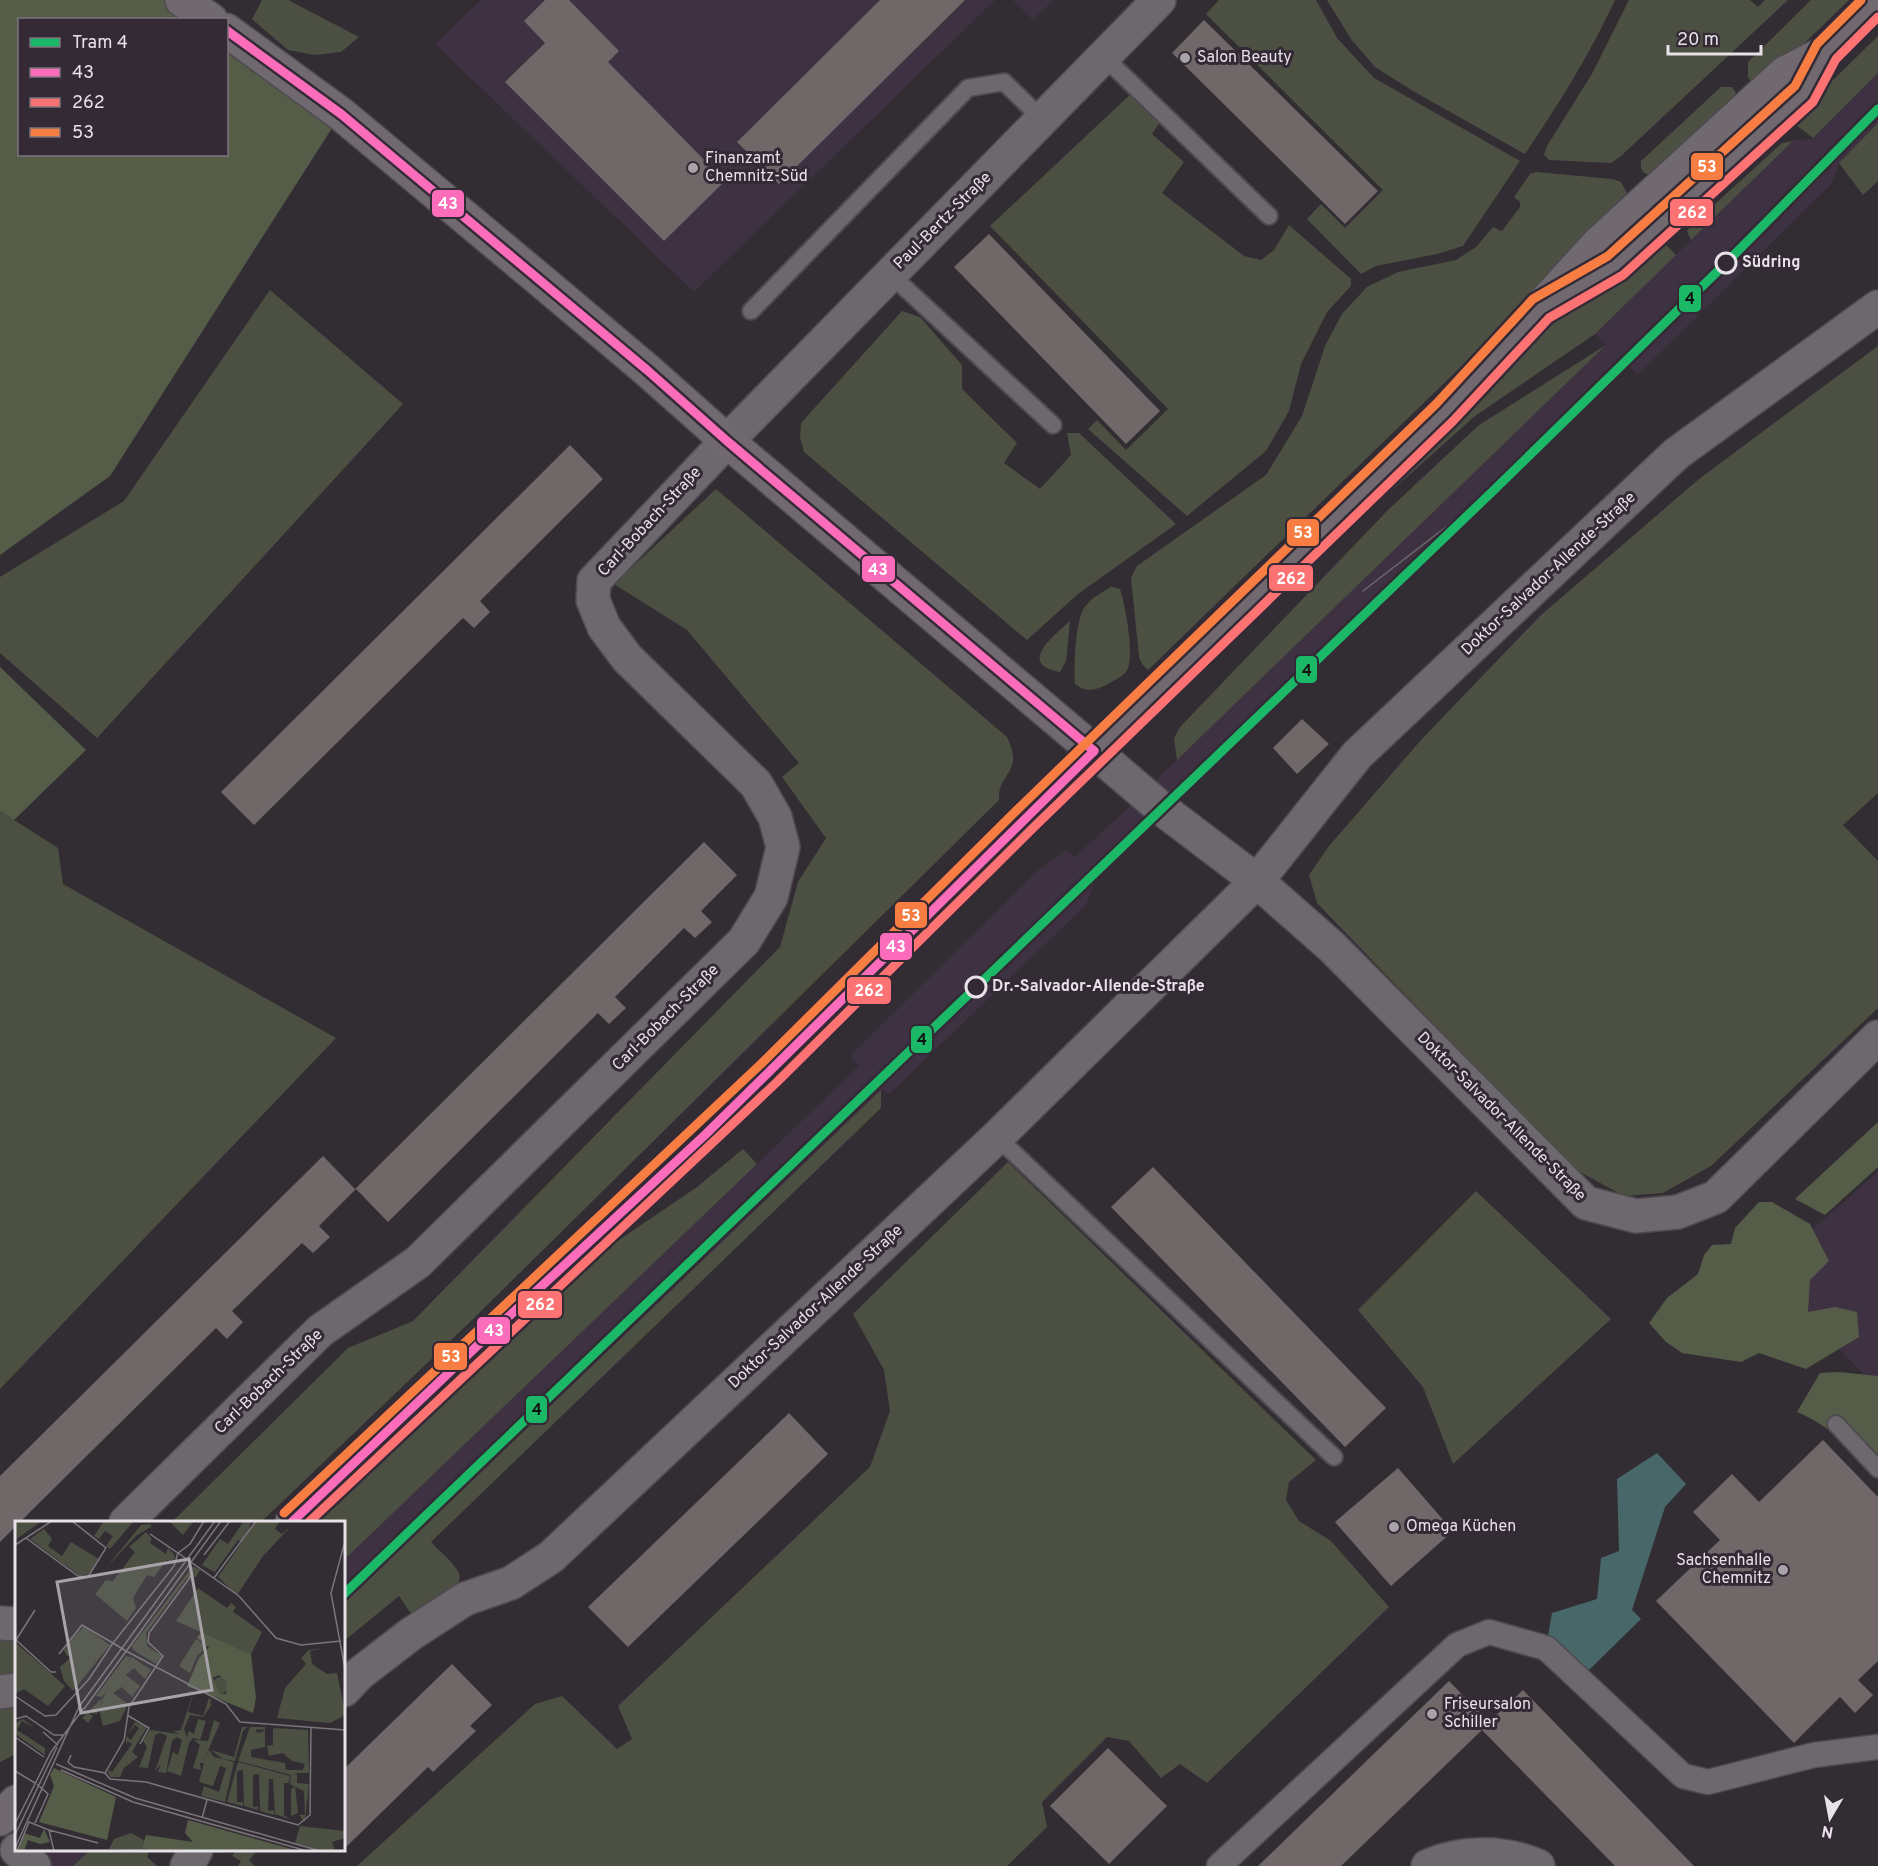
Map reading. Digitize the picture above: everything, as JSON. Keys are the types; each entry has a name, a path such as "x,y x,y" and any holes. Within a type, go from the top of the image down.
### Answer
{"main road":[{"path":"182,0 208,18"},
{"path":"293,1521 730,1111 1094,752 1445,412 1597,245 1785,73 1826,52 1878,0"},
{"path":"228,31 341,114 579,313 1094,752"},
{"path":"0,1819 15,1803"}],"street":[{"name":"Paul-Bertz-Straße","path":"727,441 1159,0"},
{"name":"Doktor-Salvador-Allende-Straße","path":"345,1688 411,1634 465,1599 511,1583 551,1557 997,1137 1257,881 1357,755 1676,454 1878,307"},
{"name":"Carl-Bobach-Straße","path":"127,1521 320,1331 418,1262 744,941 771,897 783,848 775,817 756,784 627,658 604,627 593,600 594,581 727,441"},
{"name":"Doktor-Salvador-Allende-Straße","path":"1094,752 1155,803 1257,881 1332,947 1586,1203 1636,1216 1678,1212 1716,1197 1878,1037"},
{"path":"0,1623 15,1624"},
{"path":"1219,1866 1457,1645 1489,1632 1546,1648 1683,1776 1708,1782 1814,1755 1878,1747"},
{"path":"0,1692 15,1690"},
{"path":"0,1833 15,1847"},
{"path":"19,1851 34,1866"},
{"path":"187,1866 195,1851"},
{"path":"1428,1866 1447,1858 1487,1854 1526,1861 1538,1866"}],"lane":[{"path":"1104,57 1269,216"},
{"path":"751,311 968,88 1004,82 1042,119"},
{"path":"890,274 1053,425"},
{"path":"997,1137 1334,1457"},
{"path":"1836,1424 1878,1469"}],"shaded area":[{"path":"0,0 182,0 209,18 18,18 18,156 228,156 228,31 341,114 110,476 0,555"},
{"path":"262,0 288,0 359,37 341,52 314,55 288,50 252,19"},
{"name":"Finanzamt Chemnitz-Süd","path":"481,0 995,0 694,292 435,44"},
{"path":"1013,0 1054,0 1033,20"},
{"path":"1219,0 1316,0 1337,38 1374,78 1520,161 1463,246 1437,254 1376,266 1361,274 1307,219 1321,204 1345,228 1383,190 1206,14"},
{"path":"1327,0 1615,0 1573,79 1525,154 1375,67 1351,39"},
{"path":"1629,0 1750,0 1758,7 1765,0 1788,0 1611,163 1549,160 1544,155 1547,146 1593,72"},
{"path":"1811,0 1849,0 1756,90 1748,77 1748,62"},
{"path":"1878,36 1878,73 1813,138 1791,121"},
{"path":"1878,73 1878,123 1839,163 1832,183 1638,375 1628,366 1499,494 1095,881 1086,905 889,1094 881,1090 345,1602 345,1559 859,1066 850,1056 1036,872 1066,850 1075,857 1116,819 1606,345 1595,334 1792,141 1813,138"},
{"path":"1721,87 1732,87 1736,93 1650,175 1644,173 1641,161"},
{"path":"1134,91 1160,122 1152,134 1184,162 1162,193 1244,256 1261,260 1274,250 1289,225 1351,279 1351,286 1327,312 1301,364 1289,411 1266,451 1187,516 1088,429 1097,420 1126,450 1168,409 990,226"},
{"path":"1878,123 1878,181 1863,195 1839,163"},
{"path":"1793,141 1691,240 1687,231 1691,226 1782,143"},
{"path":"1536,172 1612,179 1621,182 1627,193 1629,204 1148,670 1139,657 1131,578 1137,566 1266,475 1302,416 1325,346 1342,314 1367,287 1398,272 1456,260 1476,247 1493,227 1502,231 1520,207 1520,202 1514,197 1530,174"},
{"path":"1659,238 1676,255 1595,334 1475,416 1382,499 1382,490 1557,317"},
{"path":"270,290 403,404 97,738 0,653 0,577 124,501"},
{"path":"902,311 920,317 962,365 962,389 1017,443 1004,463 1040,489 1071,455 1067,433 1079,433 1176,524 1078,594 1027,640 804,452 800,438 801,423"},
{"path":"1606,345 1177,760 1174,738 1180,727 1388,510 1479,425"},
{"path":"1878,346 1878,793 1843,825 1878,861 1878,1008 1711,1166 1663,1193 1624,1196 1571,1167 1317,903 1309,875 1329,846 1421,740 1540,616 1699,479"},
{"path":"716,489 1007,737 1013,759 1012,766 1002,784 999,800 469,1323 262,1521 173,1521 348,1348 413,1321 780,947 798,882 826,838 782,777 799,763 687,630 614,584"},
{"path":"1111,587 1120,589 1129,632 1129,666 1122,676 1106,685 1090,690 1075,684 1075,648 1078,628 1082,612 1087,604"},
{"path":"1070,621 1066,661 1060,672 1047,668 1041,663 1040,656 1043,649"},
{"path":"0,667 86,750 14,820 0,811"},
{"path":"0,811 58,848 63,884 336,1038 0,1389"},
{"path":"881,1090 881,1108 431,1542 448,1559 460,1577 452,1591 436,1603 412,1615 399,1596 345,1640 345,1602"},
{"path":"1878,1122 1878,1167 1825,1215 1795,1199"},
{"path":"743,1149 757,1164 345,1559 345,1521 320,1521 600,1253 697,1187"},
{"path":"1008,1162 1316,1460 1289,1482 1286,1500 1299,1521 1331,1541 1389,1607 1207,1783 1180,1764 1161,1778 1129,1741 1107,1737 1042,1802 1047,1827 1007,1866 357,1866 535,1704 562,1696 617,1749 632,1739 618,1706 870,1467 890,1411 884,1370 853,1314"},
{"path":"1878,1172 1878,1389 1763,1272"},
{"path":"1476,1191 1611,1319 1453,1464 1423,1387 1358,1310"},
{"path":"1759,1202 1772,1202 1810,1224 1829,1261 1810,1280 1808,1312 1835,1307 1857,1312 1859,1337 1806,1369 1759,1353 1741,1362 1682,1353 1666,1342 1649,1323 1667,1298 1698,1274 1704,1255 1712,1245 1731,1244 1735,1228"},
{"path":"1839,1372 1878,1376 1878,1472 1830,1431 1797,1412 1820,1373"},
{"path":"1657,1453 1686,1484 1665,1507 1632,1610 1641,1619 1587,1672 1548,1636 1552,1613 1597,1599 1601,1558 1619,1551 1617,1479"},
{"path":"0,1640 15,1642 15,1674 0,1675"},
{"path":"15,1702 15,1754 0,1762 0,1703"},
{"path":"42,1851 89,1851 73,1866 26,1866"},
{"path":"89,1851 150,1851 147,1857 157,1866 73,1866"},
{"path":"235,1851 257,1851 249,1860 255,1866 238,1866 241,1861 232,1856"}],"building":[{"path":"545,0 569,0 619,51 608,62 725,181 664,241 505,82 545,43 524,21"},
{"path":"880,0 965,0 779,184 737,142"},
{"path":"1204,20 1378,191 1345,224 1172,53"},
{"path":"989,234 1160,411 1126,444 954,267"},
{"path":"570,445 603,479 480,601 490,612 474,628 463,618 254,825 221,792"},
{"path":"1302,719 1329,744 1297,774 1273,748"},
{"path":"704,842 737,875 701,911 712,922 695,938 684,928 615,997 626,1008 609,1024 598,1013 388,1222 356,1189 319,1226 330,1237 313,1253 302,1243 232,1311 243,1322 227,1339 216,1328 21,1521 15,1521 15,1527 0,1542 0,1476 323,1156 355,1189"},
{"path":"1153,1167 1386,1408 1345,1447 1111,1207"},
{"path":"789,1413 828,1454 628,1647 588,1607"},
{"name":"Sachsenhalle Chemnitz","path":"1823,1440 1878,1497 1878,1661 1858,1680 1873,1695 1855,1713 1840,1697 1794,1743 1656,1601 1720,1540 1693,1512 1732,1474 1759,1502"},
{"name":"Omega Küchen","path":"1398,1468 1453,1531 1391,1586 1335,1522"},
{"path":"452,1664 492,1705 470,1726 476,1731 433,1772 428,1767 345,1848 345,1768"},
{"path":"1449,1681 1489,1722 1523,1690 1694,1866 1615,1866 1482,1730 1341,1866 1258,1866"},
{"path":"1108,1748 1167,1806 1109,1864 1050,1806"}],"tram line":[{"name":"4","path":"345,1593 1495,489 1725,264 1878,109"},
{"path":"1363,591 1495,489"}],"transit line":[{"name":"53","path":"284,1513 761,1064 1019,808 1436,404 1533,299 1608,256 1795,86 1817,44 1861,0"},
{"name":"262","path":"310,1521 777,1082 1035,826 1453,421 1549,318 1623,275 1813,102 1836,59 1878,17"},
{"name":"43","path":"228,31 341,114 647,370 727,441 1094,751"},
{"name":"43","path":"293,1521 478,1345 706,1134 1094,751"}],"place":[{"name":"Salon Beauty","path":"1185,58"},
{"name":"Finanzamt Chemnitz-Süd","path":"693,168"},
{"name":"Südring","path":"1726,263"},
{"name":"Dr.-Salvador-Allende-Straße","path":"976,987"},
{"name":"Omega Küchen","path":"1394,1527"},
{"name":"Sachsenhalle Chemnitz","path":"1783,1570"},
{"name":"Friseursalon Schiller","path":"1432,1714"}]}
